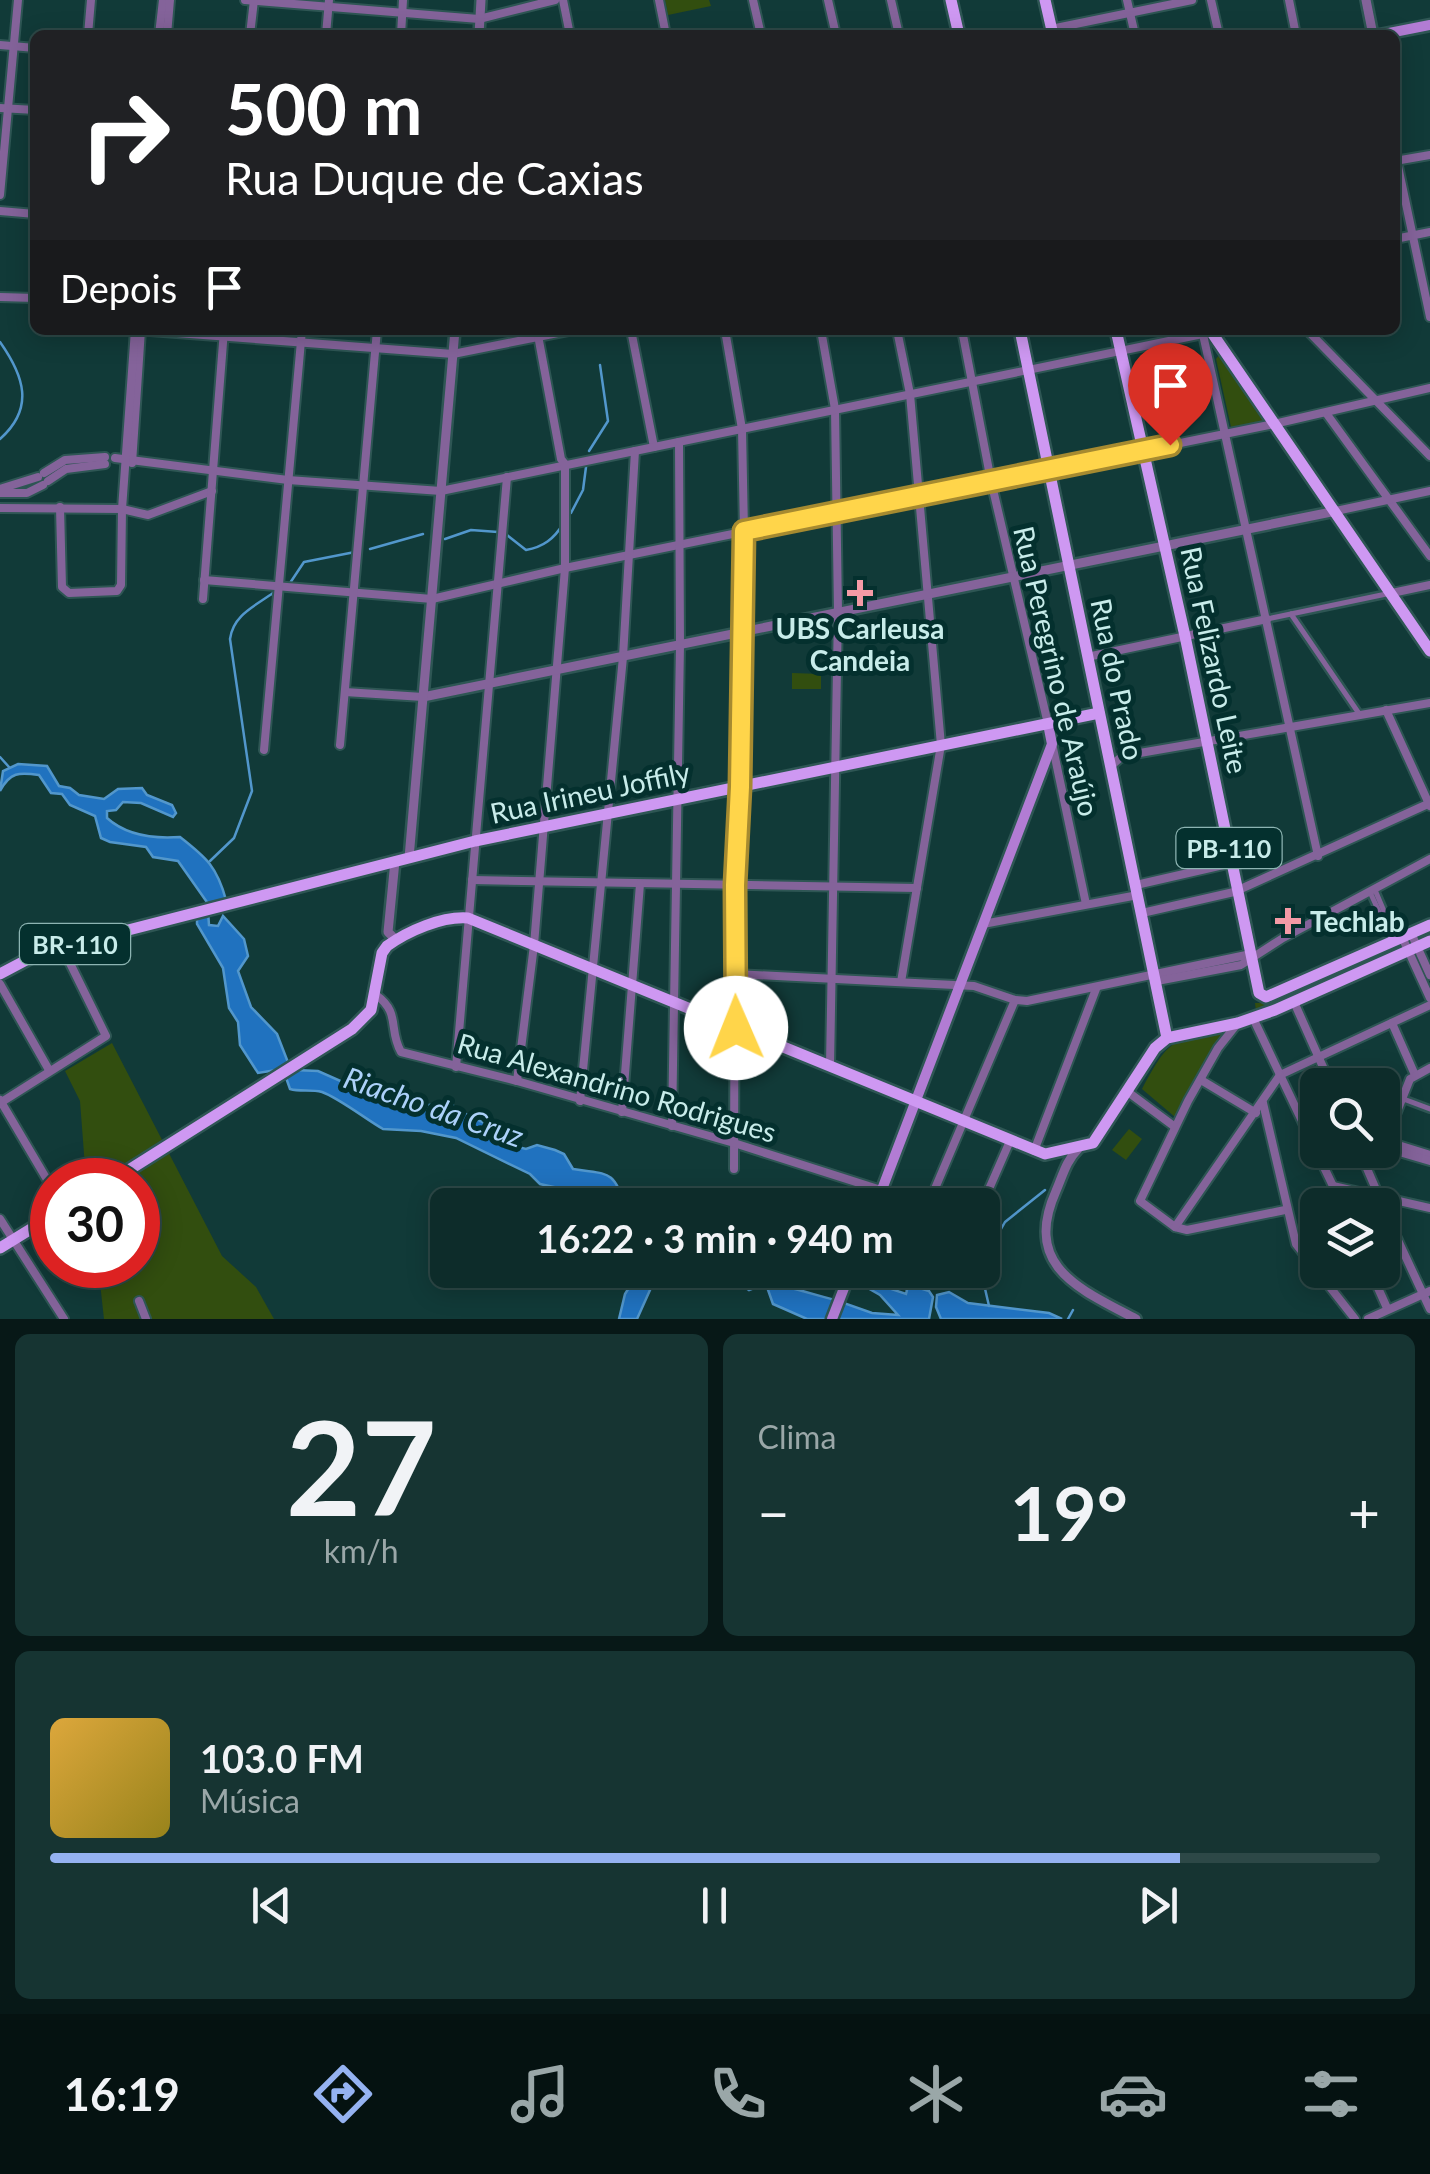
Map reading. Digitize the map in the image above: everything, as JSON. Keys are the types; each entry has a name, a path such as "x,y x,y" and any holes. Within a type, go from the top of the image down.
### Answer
{"main road":[{"path":"951,0 958,30"},
{"path":"1045,0 1052,30"},
{"path":"1400,30 1430,24"},
{"name":"Rua do Prado","path":"1021,335 1167,1038"},
{"name":"Rua Felizardo Leite","path":"1117,335 1166,545 1258,993 1266,997 1378,948"},
{"path":"1213,335 1428,642"},
{"name":"Rua Irineu Joffily","path":"62,947 475,841 1100,713"},
{"name":"Rua Peregrino de Araújo","path":"1048,724 1052,744"},
{"path":"883,1188 1052,744"},
{"path":"149,1158 364,1020 376,995 382,953 396,940 441,920 468,918 1060,1159 1093,1143 1155,1048 1167,1038 1252,1018 1418,946"},
{"name":"PB-110","path":"1378,948 1430,925"},
{"name":"BR-110","path":"0,974 32,956 62,947"},
{"path":"1378,948 1386,953 1384,961"},
{"path":"0,1248 30,1230"},
{"path":"832,1319 845,1288"}],"street":[{"path":"0,195 4,108 18,0"},
{"path":"88,30 91,0"},
{"path":"163,30 166,0"},
{"path":"245,0 480,19 555,0"},
{"path":"251,30 254,0"},
{"path":"400,30 403,0"},
{"path":"479,30 481,0"},
{"path":"563,0 569,30"},
{"path":"659,0 665,30"},
{"path":"754,0 760,30"},
{"path":"828,0 835,30"},
{"path":"892,0 898,30"},
{"path":"1127,0 1134,30"},
{"path":"1060,30 1187,0"},
{"path":"1211,0 1218,30"},
{"path":"1288,0 1295,30"},
{"path":"1366,0 1375,30"},
{"path":"326,30 329,4"},
{"path":"0,45 30,48"},
{"path":"4,108 30,110"},
{"path":"1400,158 1430,154"},
{"path":"1400,177 1430,318"},
{"path":"0,211 30,214"},
{"path":"1400,238 1430,232"},
{"path":"0,297 30,298"},
{"path":"60,508 62,587 70,593 114,592 121,585 122,509 131,462 139,335"},
{"path":"203,599 224,335"},
{"path":"241,335 453,354 534,335"},
{"path":"264,750 302,335"},
{"path":"340,745 376,335"},
{"path":"409,858 455,335"},
{"path":"517,1081 540,882 565,568 565,464 538,335"},
{"path":"633,335 654,447"},
{"path":"726,335 742,430 744,531 735,885 734,1169"},
{"path":"822,335 835,409 838,612 830,1066"},
{"path":"898,335 910,394 942,746 901,982"},
{"name":"Rua Peregrino de Araújo","path":"963,335 991,482 1048,724"},
{"path":"0,491 26,493 61,461 110,461 364,487 442,491 1193,335"},
{"path":"1210,335 1208,358 1318,856"},
{"path":"1312,335 1430,456"},
{"path":"1208,358 1215,352 1226,352"},
{"path":"204,580 432,599 1430,388"},
{"path":"1326,413 1430,556"},
{"path":"672,1126 680,645 679,442"},
{"path":"580,1100 623,657 635,450"},
{"path":"456,1067 506,477"},
{"path":"0,508 122,509 148,515 212,490"},
{"path":"345,692 423,698 1430,490"},
{"path":"1088,658 1430,585"},
{"path":"1291,614 1360,715"},
{"path":"1111,766 1126,756 1430,702"},
{"path":"1142,913 1237,891 1429,805 1386,710"},
{"name":"Rua Peregrino de Araújo","path":"1052,744 1086,904"},
{"path":"735,974 960,986 981,988 1015,1000 1096,989 1253,955 1430,859"},
{"path":"395,861 388,932 396,940"},
{"path":"983,924 1086,904 1232,864"},
{"path":"472,880 917,888"},
{"path":"622,1112 640,884"},
{"path":"1372,891 1401,938 1418,946 1430,975"},
{"path":"1175,1227 1280,1075 1392,1024 1430,1002 1418,946"},
{"path":"34,1158 0,1102 106,1036 62,947"},
{"path":"0,984 49,1070"},
{"path":"1034,1151 1096,989"},
{"name":"Rua Alexandrino Rodrigues","path":"376,995 388,1003 392,1012 396,1044 401,1052 734,1143 869,1188"},
{"path":"935,1188 1015,1000"},
{"path":"1294,1002 1324,1068"},
{"path":"1252,1018 1334,1186 1340,1188"},
{"path":"1238,1023 1218,1048 1140,1197 1144,1206 1175,1227 1192,1230 1286,1210"},
{"path":"1392,1024 1415,1075"},
{"path":"1400,1103 1415,1075 1430,1068"},
{"path":"1201,1080 1256,1113"},
{"path":"1128,1092 1175,1128"},
{"path":"1402,1098 1430,1109"},
{"path":"1263,1102 1298,1248 1356,1319"},
{"path":"989,1188 1010,1141"},
{"path":"1400,1148 1430,1158"},
{"path":"1060,1159 1046,1226 1051,1258 1079,1289 1136,1319"},
{"path":"1400,1205 1430,1208"},
{"path":"0,1218 64,1319"},
{"path":"1400,1241 1430,1309"},
{"path":"1378,1288 1387,1308"},
{"path":"1368,1319 1426,1293"},
{"path":"140,1301 146,1319"}],"green space":[{"path":"665,0 709,0 711,6 668,15"},
{"path":"1220,354 1265,421 1231,427 1216,359"},
{"path":"792,673 821,674 821,689 792,689"},
{"path":"1378,951 1384,955 1381,961 1256,1011 1255,1003 1266,1003"},
{"path":"1232,1030 1227,1038 1217,1042 1175,1117 1142,1089 1160,1058 1176,1043"},
{"path":"112,1043 222,1256 256,1287 274,1319 104,1319 101,1288 160,1288 160,1158 84,1158 80,1101 65,1071"},
{"path":"1129,1129 1142,1139 1126,1160 1112,1150"}],"water":[{"path":"18,764 47,766 59,786 79,795 104,799 118,789 142,788 147,795 172,805 176,813 173,817 141,803 123,802 116,810 107,811 107,818 141,835 180,837 210,864 226,900 209,905 178,861 153,857 146,847 101,838 95,816 70,805 62,794 51,793 39,775 16,775 0,791 3,771"},
{"name":"Riacho da Cruz","path":"208,911 209,925 218,926 223,916 244,939 248,956 238,971 251,1007 277,1034 289,1065 295,1070 318,1071 372,1095 412,1099 428,1105 452,1104 513,1137 518,1147 537,1145 555,1150 564,1154 573,1169 607,1175 618,1188 558,1188 540,1184 530,1174 456,1138 383,1129 329,1095 290,1089 283,1069 258,1073 240,1045 238,1022 229,1008 223,968 197,924 197,915"},
{"path":"629,1288 651,1288 637,1319 619,1319"},
{"path":"767,1288 790,1288 839,1301 833,1319 807,1319 773,1304"},
{"path":"868,1288 890,1288 906,1294 904,1288 929,1291 933,1297 929,1319 838,1319 844,1303 872,1313 898,1315"},
{"path":"949,1292 968,1303 1049,1313 1062,1319 941,1319 937,1295"}],"waterway":[{"path":"0,342 15,367 22,392 18,416 0,439"},
{"path":"589,451 608,421 600,365"},
{"path":"571,513 583,490 586,467"},
{"path":"507,535 526,550 547,542 563,524"},
{"path":"445,539 471,530 498,532"},
{"path":"370,549 423,534"},
{"path":"290,583 304,562 355,552"},
{"path":"210,861 234,838 252,791 230,639 240,617 273,593"},
{"path":"0,757 9,767"},
{"path":"1001,1229 1045,1190"},
{"path":"985,1288 989,1306"},
{"path":"1068,1319 1073,1310"}],"place":[{"name":"UBS Carleusa Candeia","path":"860,593"},
{"name":"Techlab","path":"1288,921"}],"route":[{"path":"736,1028 735,885 744,531 1170,445"}]}
